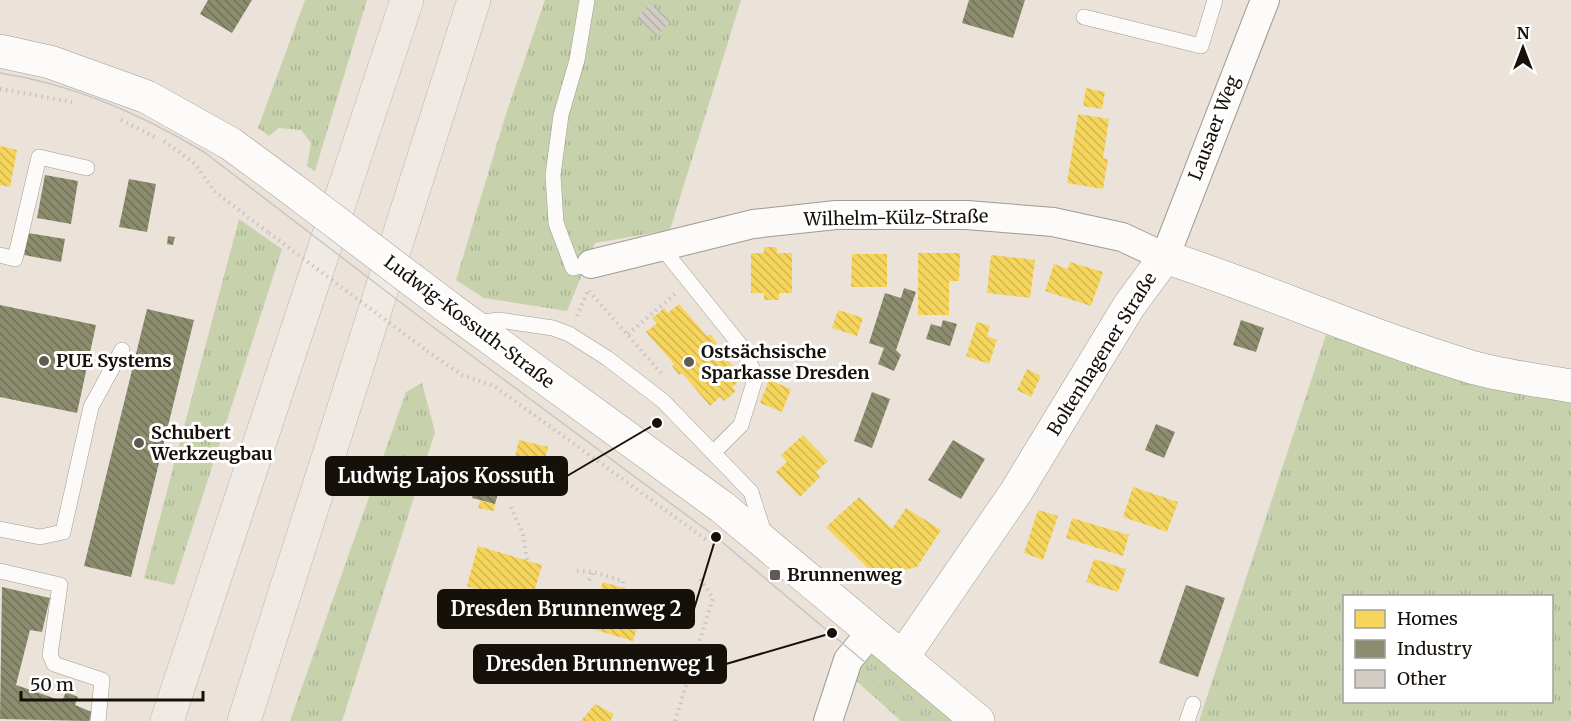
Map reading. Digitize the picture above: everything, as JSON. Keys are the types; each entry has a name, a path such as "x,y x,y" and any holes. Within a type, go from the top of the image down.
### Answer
{"highway":[{"path":"167,721 407,0"},
{"path":"244,721 474,0"}],"street":[{"name":"Lausaer Weg","path":"1165,257 1265,0"},
{"name":"Ludwig-Kossuth-Straße","path":"0,51 50,62 147,97 231,144 459,316 722,507 978,721"},
{"name":"Wilhelm-Külz-Straße","path":"591,264 753,224 836,215 967,215 1053,222 1122,237 1165,257"},
{"name":"Boltenhagener Straße","path":"902,658 1016,492 1129,306 1165,257 1213,273 1356,329 1471,367 1571,386"},
{"path":"828,721 848,660 872,631"}],"lane":[{"path":"587,0 577,60 561,115 553,175 556,223 573,268 591,264"},
{"path":"1084,17 1201,46 1215,0"},
{"path":"0,255 15,259 39,157 87,168"},
{"path":"664,246 667,254 741,346 756,376 741,425 713,453"},
{"path":"459,316 553,328 569,334 607,358 663,401 751,492 768,544"},
{"path":"0,529 40,537 63,532 91,407 122,350"},
{"path":"0,571 60,585 50,655 54,664 102,680 98,721"},
{"path":"1188,721 1193,704"}],"path":[{"path":"0,89 81,106"},
{"path":"119,119 171,147 195,164 214,191 428,351 462,375 494,386 708,541"},
{"path":"569,334 588,289 676,389 663,401"},
{"path":"628,334 668,301"},
{"path":"512,507 523,534 527,560"},
{"path":"577,571 593,572 623,581 622,588"},
{"path":"589,580 593,572"},
{"path":"675,721 713,598 699,577"},
{"path":"848,660 918,721"}],"green space":[{"path":"305,0 367,0 315,171 307,166 311,143 301,130 279,128 269,136 258,128"},
{"path":"545,0 741,0 670,230 595,243 567,311 484,298 456,280 506,114"},
{"path":"239,219 282,249 174,585 144,578"},
{"path":"1326,335 1427,367 1571,400 1571,721 1199,721"},
{"path":"422,383 435,432 342,721 290,721 406,392"},
{"path":"876,654 958,721 901,721 852,677 872,655"}],"building: Homes":[{"path":"1086,88 1105,92 1102,109 1083,106"},
{"path":"1078,114 1109,119 1103,158 1108,159 1103,189 1067,183"},
{"path":"0,146 17,150 10,187 0,185"},
{"path":"764,247 777,247 777,253 792,253 792,293 779,293 779,300 764,300 764,293 751,293 751,253 764,253"},
{"path":"918,253 960,253 959,281 949,281 949,315 918,315"},
{"path":"852,254 887,254 887,287 851,287"},
{"path":"991,255 1035,260 1030,298 987,293"},
{"path":"1070,262 1103,272 1091,306 1045,291 1054,264 1068,269"},
{"path":"679,304 707,336 710,334 717,343 715,345 743,378 732,387 736,391 724,401 720,397 710,406 682,373 679,375 672,366 674,364 646,332 657,323 652,318 664,308 668,313"},
{"path":"838,310 863,318 857,336 832,328"},
{"path":"977,322 990,326 987,336 997,340 989,364 966,356"},
{"path":"1027,369 1041,376 1031,397 1017,390"},
{"path":"769,380 791,389 782,412 760,403"},
{"path":"803,435 828,461 816,472 820,477 800,497 776,472 787,462 781,455"},
{"path":"519,440 548,447 543,467 514,461"},
{"path":"1133,487 1178,502 1167,532 1123,517"},
{"path":"859,497 892,529 906,508 941,530 917,567 876,576 826,527"},
{"path":"480,501 495,504 494,511 478,508"},
{"path":"1038,510 1058,516 1043,560 1024,553"},
{"path":"1072,518 1129,535 1123,556 1066,538"},
{"path":"478,546 542,565 530,607 467,586"},
{"path":"1094,559 1126,569 1118,592 1086,582"},
{"path":"603,582 647,595 633,641 589,628"},
{"path":"595,704 614,714 610,721 581,721"}],"building: Industry":[{"path":"208,0 252,0 232,33 200,14"},
{"path":"969,0 1025,0 1013,38 962,23"},
{"path":"45,175 78,181 71,224 37,218"},
{"path":"129,179 156,184 147,232 119,227"},
{"path":"28,233 65,239 61,262 24,255"},
{"path":"168,236 175,237 173,245 167,244"},
{"path":"904,288 916,292 896,350 901,355 894,371 878,364 884,348 869,343 885,293 901,298"},
{"name":"PUE Systems","path":"0,305 96,325 77,413 0,397"},
{"name":"Schubert Werkzeugbau","path":"147,309 194,320 131,577 84,566"},
{"path":"943,320 957,324 950,346 926,339 931,324 941,327"},
{"path":"1241,320 1264,328 1256,352 1233,345"},
{"path":"872,392 890,399 872,448 854,441"},
{"path":"1156,424 1175,432 1164,458 1145,450"},
{"path":"953,440 985,459 961,499 928,480"},
{"path":"481,466 504,472 495,504 472,498"},
{"path":"1186,585 1225,598 1198,677 1159,663"},
{"path":"2,587 50,598 42,632 30,630 16,685 62,701 66,692 78,697 75,705 92,712 89,721 0,719"}],"building: Other":[{"path":"650,3 671,21 657,36 637,18"}],"tram line":[{"path":"0,73 54,85 106,102 156,125 204,152 425,321 716,537 935,721"}],"place":[{"name":"PUE Systems","path":"44,361"},
{"name":"Ostsächsische Sparkasse Dresden","path":"689,362"},
{"name":"Ludwig Lajos Kossuth","path":"657,423"},
{"name":"Schubert Werkzeugbau","path":"139,443"},
{"name":"Dresden Brunnenweg 2","path":"716,537"},
{"name":"Brunnenweg","path":"775,575"},
{"name":"Dresden Brunnenweg 1","path":"832,633"}]}
